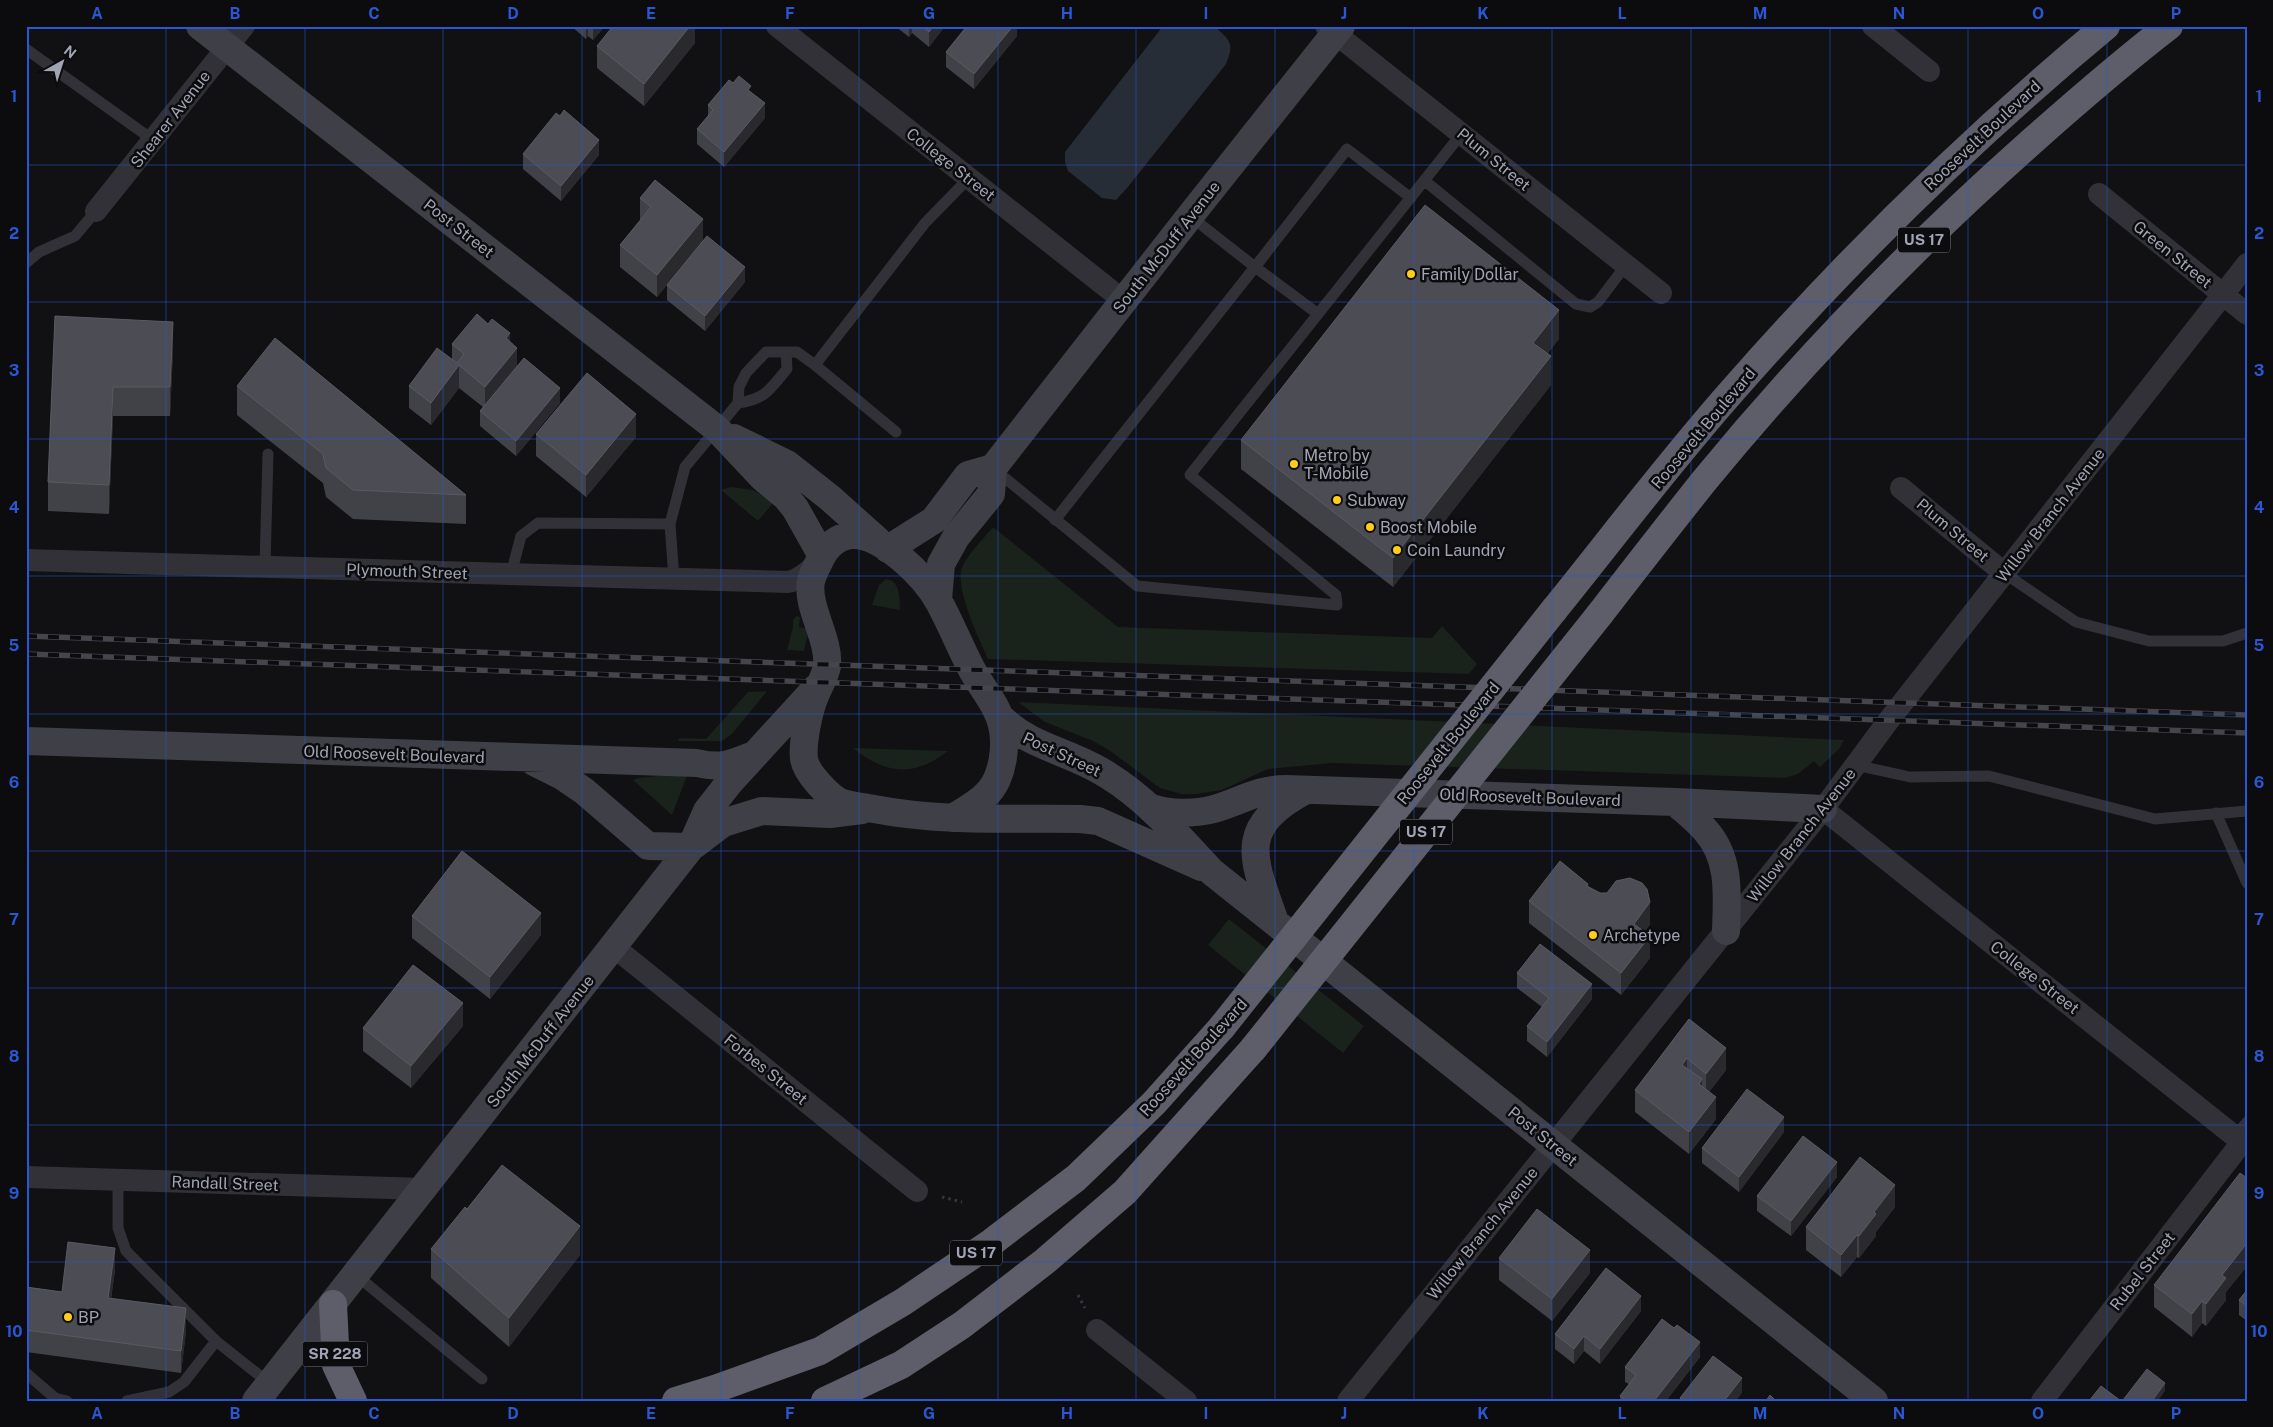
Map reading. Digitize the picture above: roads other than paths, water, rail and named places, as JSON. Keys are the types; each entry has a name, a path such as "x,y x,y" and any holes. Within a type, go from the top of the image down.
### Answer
{"highway":[{"name":"Roosevelt Boulevard","path":"676,1401 820,1351 903,1302 984,1248 1076,1178 1154,1103 1222,1027 1554,610 1731,392 1873,238 1960,153 2045,77 2106,26"},
{"name":"US 17","path":"825,1401 900,1365 962,1325 1044,1262 1125,1192 1253,1049 1705,480 1802,369 1900,263 2062,114 2169,26"},
{"name":"SR 228","path":"333,1304 336,1365 353,1401"}],"main road":[{"name":"Post Street","path":"200,26 717,429 795,508 820,559"},
{"name":"South McDuff Avenue","path":"993,468 1334,29"},
{"name":"Post Street","path":"717,429 787,464 830,498 913,570 938,600 972,670 1000,717 1012,729 1028,740 1082,760 1108,775 1152,808 1212,872 1874,1401"},
{"path":"938,600 941,564 956,537 991,494 993,468 968,475 934,520 884,546 860,535 846,536 832,543 820,559 813,573 810,588 820,625 827,665 822,683 812,702 808,723 804,759 809,771 819,785 841,803 904,815 953,818 982,800 997,779 1003,758 1004,740 1000,717"},
{"name":"South McDuff Avenue","path":"263,1392 691,847 707,811 729,783 758,753 786,719 822,683"},
{"name":"Old Roosevelt Boulevard","path":"26,741 697,762 713,766 727,766 758,753"},
{"path":"526,758 562,776 584,791 648,846 691,847 723,822 762,811 830,814 874,809"},
{"name":"Old Roosevelt Boulevard","path":"1152,808 1178,812 1202,811 1215,809 1264,790 1285,788 1823,809"},
{"path":"1275,922 1255,859 1258,835 1263,824 1274,811 1306,790"},
{"path":"1675,802 1707,831 1721,852 1727,879 1726,931"},
{"name":"Post Street","path":"953,818 1080,820 1108,824 1124,834 1212,872"}],"street":[{"name":"Shearer Avenue","path":"96,212 244,26"},
{"name":"College Street","path":"777,26 1124,301"},
{"path":"1873,26 1929,71"},
{"name":"Plum Street","path":"1334,29 1661,293"},
{"name":"Green Street","path":"2099,194 2247,314"},
{"name":"Willow Branch Avenue","path":"1348,1401 1823,809 2004,573 2247,264"},
{"name":"Plum Street","path":"1902,488 2004,573"},
{"path":"788,582 794,581 806,573 820,559"},
{"name":"Plymouth Street","path":"26,560 788,582"},
{"path":"788,582 805,598 815,612"},
{"name":"College Street","path":"1823,809 2243,1137"},
{"name":"Forbes Street","path":"614,947 917,1191"},
{"name":"Rubel Street","path":"2042,1401 2243,1137"},
{"name":"Randall Street","path":"26,1177 424,1189"},
{"path":"1096,1330 1186,1401"}],"lane":[{"path":"26,49 153,140"},
{"path":"993,468 1137,586 1337,605 1336,595 1190,475 1462,133"},
{"path":"1055,520 1347,150 1411,198"},
{"path":"815,365 925,223 969,178"},
{"path":"1425,181 1576,304 1590,307 1598,302 1626,265"},
{"path":"26,263 39,252 75,236 96,212"},
{"path":"1190,216 1318,314"},
{"path":"674,579 670,524 685,467 738,403 739,387 753,366 766,352 797,352 896,432"},
{"path":"738,403 756,400 768,392 787,369 786,352"},
{"path":"265,566 268,454"},
{"path":"511,574 521,536 538,523 670,524"},
{"path":"2004,573 2076,622 2149,641 2223,641 2247,633"},
{"path":"1855,765 1910,777 1989,776 2155,819 2247,811"},
{"path":"2216,813 2247,883"},
{"path":"118,1180 118,1228 126,1251 216,1341 263,1392"},
{"path":"356,1275 482,1379"},
{"path":"128,1401 169,1392 184,1382 216,1341"},
{"path":"26,1373 55,1398 67,1401"}],"railway":[{"path":"26,636 2247,715"},
{"path":"26,654 2247,733"}],"place":[{"name":"Family Dollar","path":"1411,274"},
{"name":"Metro by T-Mobile","path":"1294,464"},
{"name":"Subway","path":"1337,500"},
{"name":"Boost Mobile","path":"1370,527"},
{"name":"Coin Laundry","path":"1397,550"},
{"name":"Archetype","path":"1593,935"},
{"name":"BP","path":"68,1317"}]}
